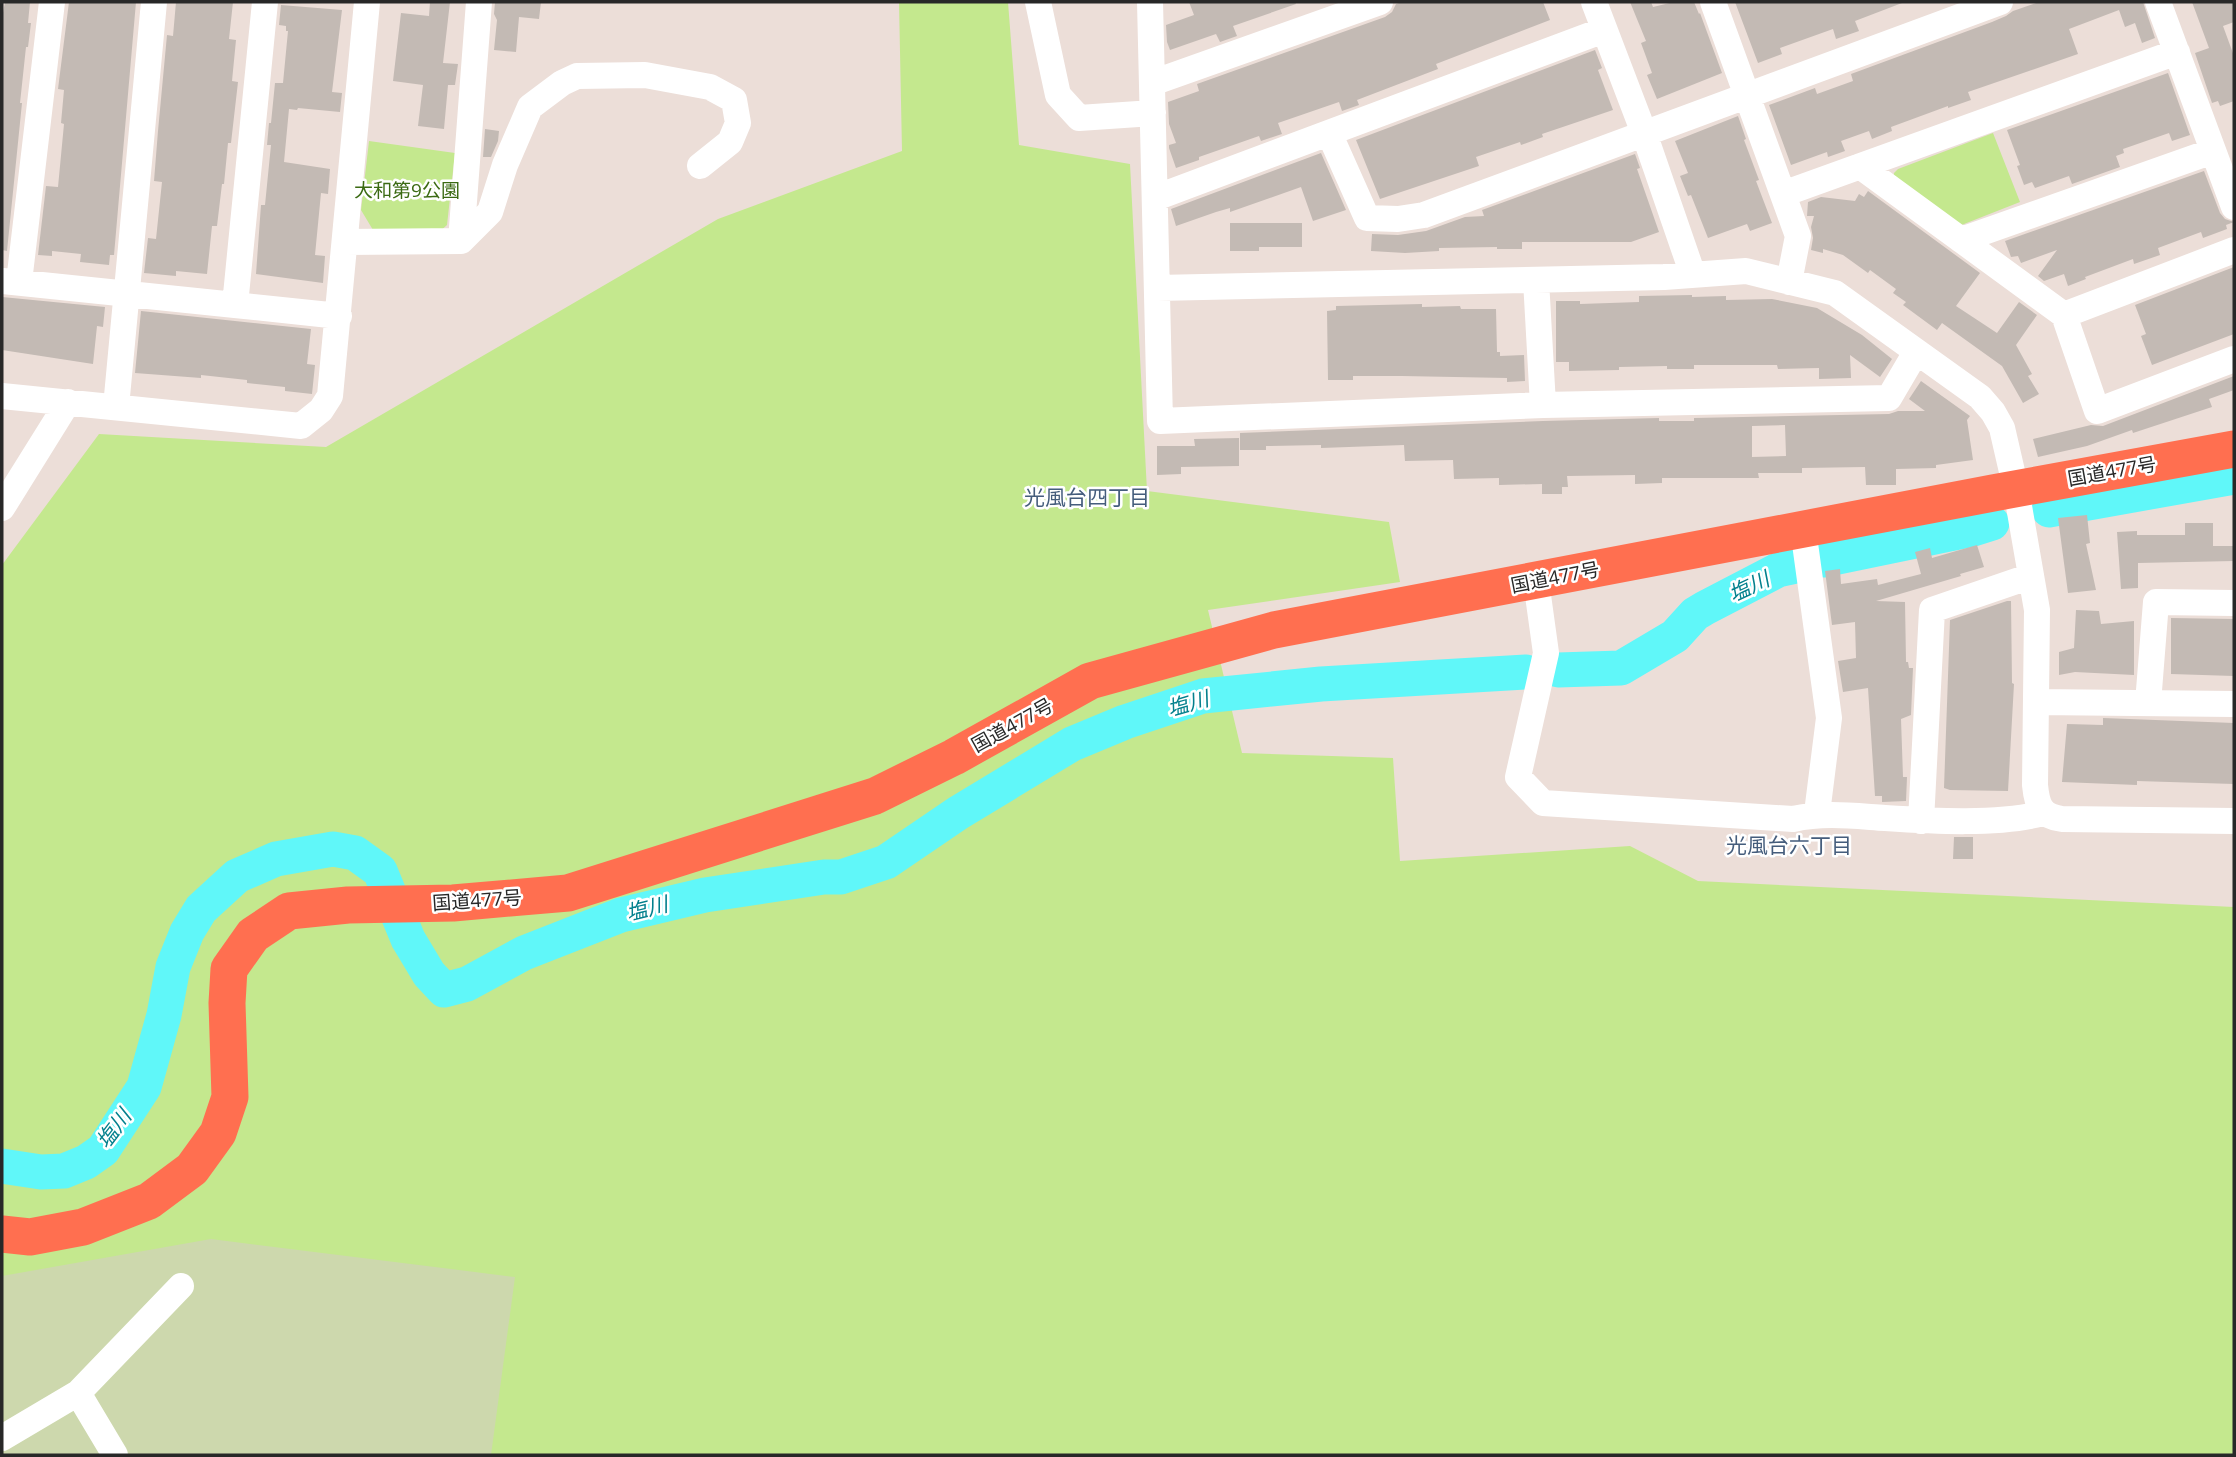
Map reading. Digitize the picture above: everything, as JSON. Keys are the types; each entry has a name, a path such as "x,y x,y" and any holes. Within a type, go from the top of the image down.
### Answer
{"highway":[{"name":"国道477号","path":"2,1234 30,1237 83,1227 149,1201 192,1169 218,1133 230,1097 227,1003 229,969 253,936 289,911 367,905 453,903 568,893 875,796 954,757 1090,681 1274,630 2234,449"}],"street":[{"path":"51,2 10,281 339,316"},
{"path":"117,407 125,294 154,2"},
{"path":"235,305 265,2"},
{"path":"2,396 301,426 321,410 330,396 367,2"},
{"path":"461,241 479,2"},
{"path":"1038,2 1058,95 1079,118 1153,113"},
{"path":"1150,2 1160,421 1543,405 1889,398 1916,352"},
{"path":"1152,83 1380,2"},
{"path":"1594,2 1644,133 1693,275"},
{"path":"1713,2 1798,236 1789,282"},
{"path":"1329,135 1367,218 1398,219 1424,215 2000,2"},
{"path":"2158,2 2234,207"},
{"path":"1155,198 1604,30"},
{"path":"1783,194 2177,52"},
{"path":"345,242 461,241 490,212 505,164 530,107 562,83 577,76 645,75 710,87 734,100 738,122 730,142 700,166"},
{"path":"1961,240 2214,151"},
{"path":"1860,166 2064,315 2097,411 2234,359"},
{"path":"2064,315 2234,250"},
{"path":"1157,288 1536,280 1746,271 1835,293 1980,397 2002,428 2016,489 2037,610 2036,800 2043,813 2051,818 2062,819 2234,821"},
{"path":"1536,280 1543,405"},
{"path":"2,508 68,402"},
{"path":"1803,529 1829,718 1817,813"},
{"path":"1921,821 1932,610 2031,576"},
{"path":"1536,581 1546,653 1518,777 1543,803 1793,819 1817,813 1921,821 2025,818 2043,813"},
{"path":"2148,703 2156,602 2234,603"},
{"path":"2036,702 2234,704"},
{"path":"2,1438 78,1393 181,1286"},
{"path":"78,1393 115,1455"}],"green space":[{"path":"899,2 1008,2 1019,145 1130,164 1147,491 1389,522 1400,582 1208,610 1242,753 1393,758 1400,861 1630,846 1698,881 2234,907 2234,1455 2,1455 2,565 99,434 326,447 718,219 902,151"},
{"path":"1993,133 2020,202 1959,226 1893,180 1898,169"},
{"name":"大和第9公園","path":"369,141 455,153 447,225 436,235 373,230 361,210"},
{"path":"211,1239 515,1277 491,1455 2,1455 2,1276"}],"building":[{"path":"5,2 30,2 28,23 31,23 20,103 7,251 2,250 2,18"},
{"path":"69,2 136,2 114,255 110,255 109,265 80,262 81,254 52,251 52,256 38,255 46,186 58,187 64,90 58,89"},
{"path":"176,2 233,2 229,39 236,40 232,81 238,82 231,143 228,143 217,226 212,226 207,274 176,271 176,276 144,273 148,238 156,239 162,182 154,181 158,131 167,35 173,36"},
{"path":"430,2 450,2 443,63 458,64 455,85 448,85 444,129 418,126 423,85 393,81 401,13 429,16"},
{"path":"495,2 541,2 539,19 519,17 516,52 494,50 497,20 494,14"},
{"path":"1189,2 1296,4 1233,26 1237,36 1220,42 1216,34 1170,50 1166,25 1194,15"},
{"path":"1543,2 1550,20 1436,64 1438,69 1357,100 1359,105 1342,111 1339,102 1278,123 1282,134 1261,141 1259,136 1176,168 1169,148 1169,145 1176,143 1169,124 1168,102 1199,91 1197,84 1385,17 1392,12 1396,4"},
{"path":"1630,2 1651,2 1653,7 1674,2 1694,2 1722,73 1657,99 1647,75 1652,73 1641,43 1646,41"},
{"path":"1735,2 1902,3 1855,21 1859,31 1836,39 1833,29 1780,48 1782,54 1758,63"},
{"path":"2039,2 2143,2 2155,38 2142,43 2135,23 2125,27 2119,10 2069,29 2078,54 1968,92 1971,100 1891,127 1892,131 1872,139 1869,131 1841,141 1845,151 1828,157 1827,152 1791,165 1769,105 1815,88 1817,94 1853,81 1851,74"},
{"path":"2192,2 2234,2 2234,22 2223,26 2234,56 2234,101 2220,106 2218,101 2212,103 2195,53 2209,48"},
{"path":"281,5 342,10 332,92 342,93 340,112 289,109 284,162 330,169 328,194 321,193 315,255 325,256 323,283 256,274 261,205 265,205 271,145 267,145 269,123 275,83 283,83 288,31 286,26 279,25"},
{"path":"1595,50 1602,68 1598,70 1613,110 1542,134 1543,137 1521,145 1520,142 1476,157 1479,166 1380,199 1356,140"},
{"path":"2168,73 2190,135 2172,141 2169,133 2123,149 2124,153 2116,156 2120,167 2072,184 2069,176 2035,188 2032,182 2024,185 2007,130"},
{"path":"1738,116 1759,180 1756,181 1772,223 1750,231 1747,224 1708,238 1691,195 1688,196 1680,176 1688,173 1675,141"},
{"path":"485,129 499,131 491,157 483,157"},
{"path":"1321,153 1346,210 1313,221 1301,187 1230,212 1230,208 1176,226 1171,209"},
{"path":"1635,154 1640,168 1637,169 1659,232 1631,242 1522,242 1522,249 1439,248 1439,251 1405,253 1371,251 1372,234 1398,235 1426,231 1465,217 1484,216 1482,210"},
{"path":"2204,171 2220,213 2225,219 2234,222 2226,225 2227,229 2203,238 2201,232 2158,248 2160,255 2134,264 2133,259 2068,286 2064,274 2044,281 2038,276 2057,250 2021,263 2018,256 2011,257 2005,241"},
{"path":"1868,191 1980,273 1956,306 1997,333 2019,302 2037,315 2016,345 2032,374 2028,376 2039,394 2023,403 2002,366 1942,323 1937,330 1903,305 1906,302 1893,293 1896,289 1870,270 1868,273 1843,255 1823,249 1823,253 1811,250 1814,216 1807,216 1808,202 1821,197 1855,201 1859,194 1864,197"},
{"path":"1230,223 1302,223 1302,247 1259,247 1259,251 1230,251"},
{"path":"2234,267 2234,334 2152,365 2141,336 2146,334 2135,305"},
{"path":"1639,296 1726,296 1726,300 1772,299 1817,308 1862,335 1892,359 1880,377 1850,355 1851,378 1819,379 1819,368 1778,369 1777,365 1694,365 1694,369 1667,369 1667,366 1619,367 1619,370 1569,371 1569,362 1556,362 1556,301 1580,301 1580,304 1639,302"},
{"path":"2,297 105,307 103,327 97,326 93,364 2,350"},
{"path":"1422,304 1422,307 1496,309 1497,352 1500,352 1500,356 1524,355 1525,381 1507,382 1507,378 1402,376 1353,376 1353,380 1328,380 1327,311 1336,310 1336,306"},
{"path":"141,311 311,329 307,364 315,365 312,394 285,391 285,387 247,383 247,380 201,375 201,378 135,373"},
{"path":"2234,376 2234,390 2209,399 2212,407 2133,433 2132,430 2087,446 2038,457 2033,439 2091,425 2103,426"},
{"path":"1921,381 1970,416 1967,420 1973,460 1936,465 1936,468 1896,469 1896,485 1866,485 1865,467 1802,468 1802,473 1758,473 1759,478 1662,478 1662,483 1635,484 1635,475 1567,476 1568,487 1562,487 1562,494 1542,494 1542,484 1499,485 1499,478 1454,479 1453,460 1405,461 1404,445 1321,448 1321,445 1266,446 1266,450 1240,450 1240,433 1543,421 1659,418 1659,421 1694,421 1694,418 1925,411 1909,399","holes":["1785,425 1786,456 1752,457 1752,426"]},
{"path":"1239,438 1239,466 1181,467 1181,474 1157,475 1157,446 1195,446 1194,439"},
{"path":"2087,515 2090,543 2086,544 2096,590 2068,593 2058,518"},
{"path":"2185,523 2213,523 2213,546 2234,546 2234,561 2138,563 2138,588 2121,589 2117,532 2137,531 2137,535 2185,535"},
{"path":"1977,545 1984,567 1876,601 1905,602 1906,662 1909,668 1913,668 1911,715 1901,719 1903,777 1907,777 1906,801 1882,802 1882,796 1875,796 1868,688 1843,692 1838,661 1856,658 1855,622 1832,625 1825,571 1840,569 1841,584 1877,579 1878,585 1921,574 1915,552 1930,548 1932,558"},
{"path":"2011,601 2014,684 2008,791 1950,790 1944,788 1950,620"},
{"path":"2076,610 2099,611 2101,624 2134,621 2134,675 2075,672 2059,675 2059,652 2074,648"},
{"path":"2171,618 2234,619 2234,676 2171,674"},
{"path":"2103,718 2234,723 2234,784 2137,781 2137,785 2062,782 2067,724 2103,725"},
{"path":"1954,837 1973,837 1973,859 1953,859"}],"waterway":[{"name":"塩川","path":"2049,510 2234,477"},
{"name":"塩川","path":"1823,560 1992,523"},
{"name":"塩川","path":"1558,670 1621,668 1675,636 1695,614 1705,608 1778,570 1792,567"},
{"name":"塩川","path":"2,1166 41,1172 64,1171 86,1162 103,1150 144,1087 164,1015 173,967 187,932 201,909 237,876 276,859 333,849 355,853 380,871 408,939 429,974 444,990 467,984 524,953 621,915 705,895 824,877 841,877 886,862 958,813 1072,744 1125,722 1203,696 1321,684 1526,672"}],"district":[{"name":"光風台四丁目","path":"1087,498"},
{"name":"光風台六丁目","path":"1789,846"}]}
